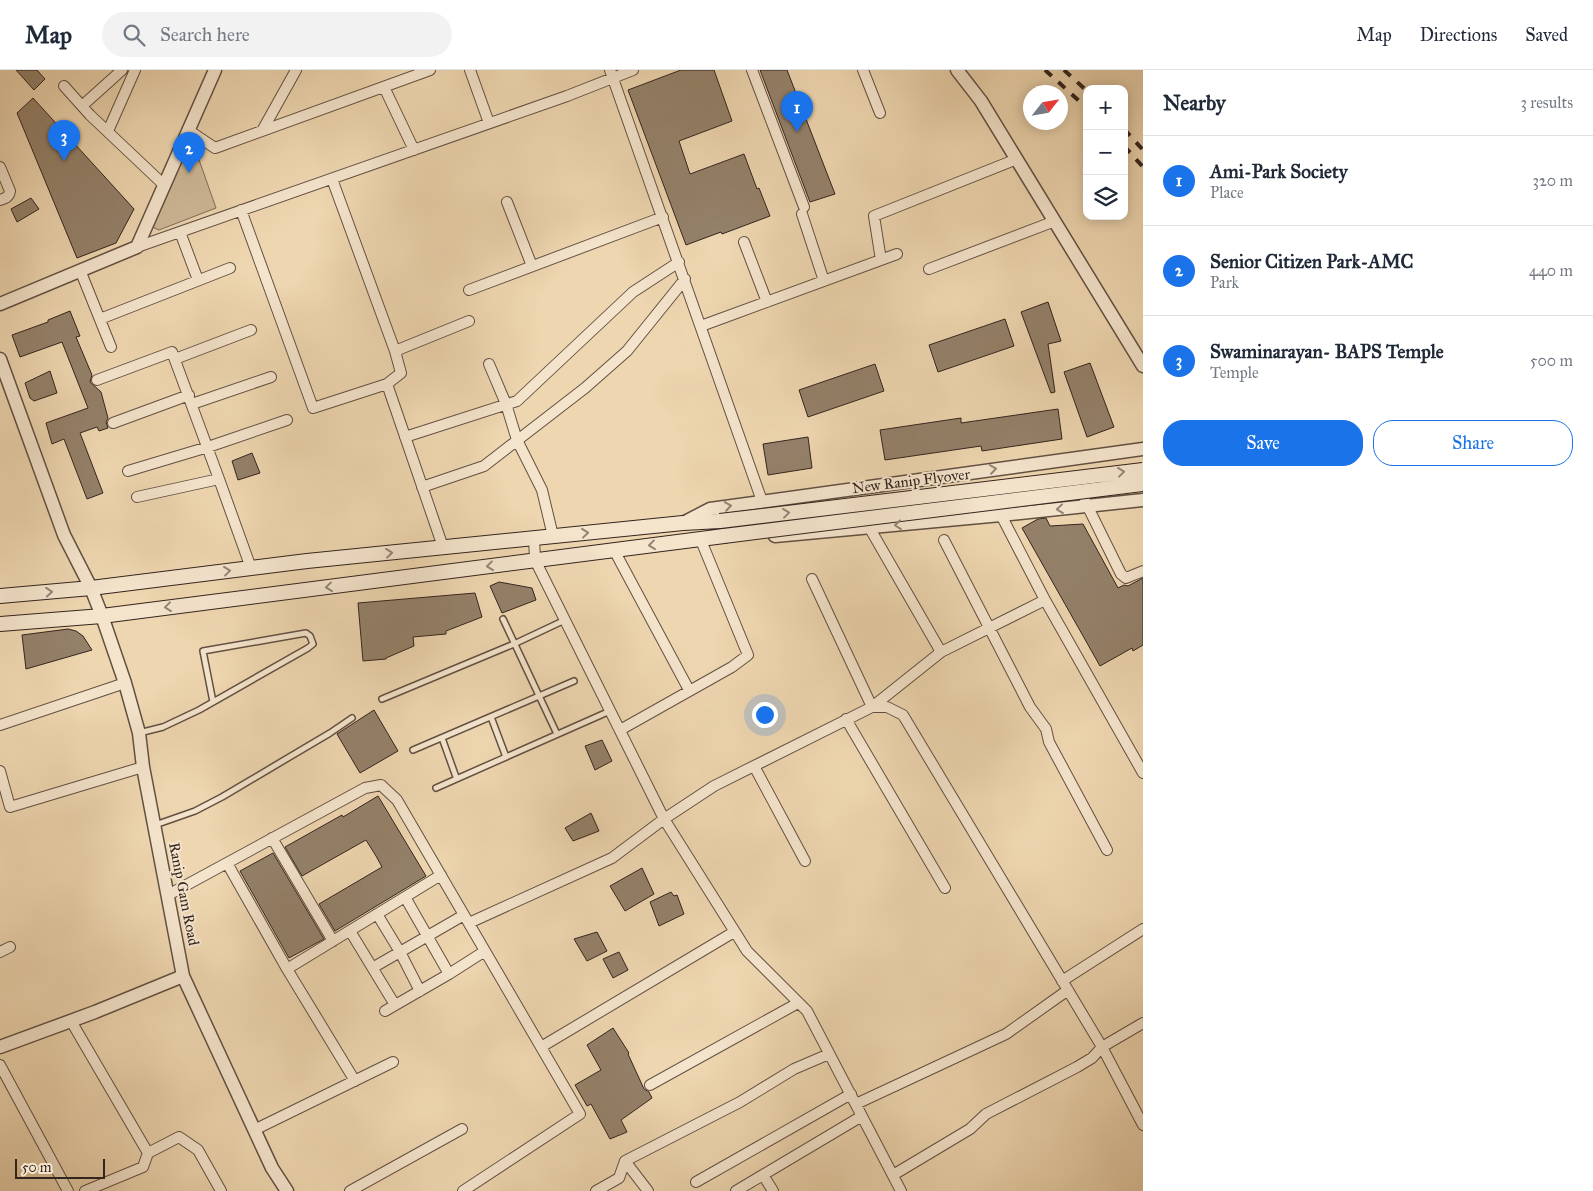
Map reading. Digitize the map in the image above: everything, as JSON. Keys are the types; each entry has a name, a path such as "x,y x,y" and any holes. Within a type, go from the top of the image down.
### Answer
{"main road":[{"name":"New Ranip Flyover","path":"0,596 91,588 444,547 720,521 1143,470"},
{"name":"New Ranip Flyover","path":"0,624 102,616 700,538 1143,484"}],"street":[{"path":"82,106 122,70"},
{"path":"108,131 135,70"},
{"path":"137,247 214,70"},
{"path":"262,131 296,70"},
{"path":"188,130 215,148 430,70"},
{"path":"470,70 489,123"},
{"path":"0,304 137,247 489,123 612,74 633,70"},
{"path":"752,70 803,210 824,281"},
{"path":"863,70 880,113"},
{"path":"957,70 981,101 1143,366"},
{"path":"612,74 762,501"},
{"path":"64,86 82,106 164,185"},
{"path":"384,87 414,150"},
{"path":"881,260 874,216 1017,159"},
{"path":"0,167 10,191 10,195 0,200"},
{"path":"241,210 313,408 387,384 401,373 395,351 332,178"},
{"path":"507,202 532,266"},
{"path":"469,290 663,218"},
{"path":"930,268 1055,221"},
{"path":"180,232 198,280"},
{"path":"744,242 766,302"},
{"path":"701,326 897,254"},
{"path":"405,437 517,401 633,292 679,262"},
{"path":"100,319 230,268"},
{"path":"80,270 111,347"},
{"path":"422,487 484,466 585,388 626,351 685,280"},
{"path":"395,351 468,320"},
{"path":"175,359 251,330"},
{"path":"97,380 172,352 191,399 251,568"},
{"name":"Ranip Gam Road","path":"0,359 64,535 91,588 125,683 138,734 184,976 272,1168 287,1191"},
{"path":"489,364 506,404 517,440 542,490 553,536"},
{"path":"113,423 271,376"},
{"path":"387,384 444,547"},
{"path":"128,471 208,447 287,420"},
{"path":"683,523 710,509 1143,448"},
{"path":"1068,459 1087,506 1121,574 1126,578 1143,572"},
{"path":"137,497 219,479"},
{"path":"700,538 720,542 1143,500"},
{"path":"1001,515 1045,600 1143,773"},
{"path":"869,527 941,652"},
{"path":"534,538 536,560 664,819 747,951 807,1012 902,1191"},
{"path":"620,730 732,667 748,655 700,538"},
{"path":"944,540 1030,707 1046,729 1049,742 1107,850"},
{"path":"614,550 689,690"},
{"path":"812,579 872,707"},
{"path":"374,967 428,936 612,858 664,819 714,786 872,707 941,652 1045,600"},
{"path":"0,725 125,683"},
{"path":"872,707 887,707 903,715 1102,1047 1143,1125"},
{"path":"846,719 946,888"},
{"path":"754,766 804,861"},
{"path":"0,771 5,809 143,767"},
{"path":"168,895 365,788 381,785 397,800 580,1114 463,1191"},
{"path":"272,838 333,941"},
{"path":"227,863 286,969 355,1081"},
{"path":"286,969 441,875"},
{"path":"405,897 449,974"},
{"path":"377,914 400,952 420,991"},
{"path":"856,1104 1006,1034 1065,986 1143,929"},
{"path":"350,931 374,967 395,1005"},
{"path":"541,1047 734,932"},
{"path":"0,952 10,947"},
{"path":"385,1011 485,951"},
{"path":"0,1050 184,976"},
{"path":"650,1085 798,1003"},
{"path":"71,1021 148,1153"},
{"path":"893,1175 970,1129 986,1114 1092,1058 1102,1047 1143,1023"},
{"path":"601,1190 619,1178 625,1161 740,1102 794,1069 829,1054"},
{"path":"254,1130 393,1062"},
{"path":"0,1065 68,1191"},
{"path":"696,1182 851,1094"},
{"path":"1132,1104 1143,1100"},
{"path":"736,1191 862,1116"},
{"path":"350,1191 462,1129"},
{"path":"85,1191 143,1167 148,1153 179,1137 198,1150 221,1191"},
{"path":"625,1161 648,1191"},
{"path":"763,1175 773,1191"}],"lane":[{"path":"503,619 557,734"},
{"path":"382,699 514,644 565,620"},
{"path":"138,734 164,728 214,702 308,648 313,644 310,636 306,633 203,650 214,702"},
{"path":"413,750 574,681"},
{"path":"436,788 456,777 610,711"},
{"path":"491,717 506,757"},
{"path":"154,825 195,811 222,797 352,718"},
{"path":"442,738 456,777"}],"shaded area":[{"path":"191,137 216,208 159,230 154,228 153,222"}],"building":[{"path":"16,70 37,70 45,79 34,90"},
{"path":"681,70 714,70 732,121 679,141 690,174 744,154 757,189 759,188 770,216 686,245 628,90"},
{"path":"760,70 787,70 835,194 810,202"},
{"path":"33,98 134,209 116,243 77,258 17,113"},
{"path":"31,198 39,209 17,222 11,209"},
{"path":"1048,302 1061,341 1048,344 1055,392 1051,393 1021,312"},
{"path":"70,311 80,336 76,337 92,375 90,382 101,392 108,418 106,422 108,428 99,431 97,427 80,433 103,493 87,499 64,439 52,444 46,423 88,408 62,342 20,357 12,335 48,322 48,320"},
{"path":"1005,319 1014,346 938,372 929,345"},
{"path":"1090,363 1114,427 1087,437 1064,372"},
{"path":"875,364 884,391 808,417 799,390"},
{"path":"50,371 57,393 34,401 30,398 25,383"},
{"path":"1058,409 1062,439 982,451 981,446 885,460 880,430 961,418 961,423"},
{"path":"808,437 812,468 768,475 763,444"},
{"path":"252,453 260,473 238,480 232,461"},
{"path":"1046,518 1050,526 1083,524 1118,588 1124,585 1128,586 1143,578 1143,645 1133,651 1132,648 1100,666 1022,528 1038,519"},
{"path":"499,582 532,588 536,600 502,613 490,586"},
{"path":"475,593 482,617 446,631 446,634 413,637 414,646 386,659 363,661 358,603"},
{"path":"68,629 76,631 83,636 92,650 26,669 22,635"},
{"path":"374,710 398,751 360,773 337,734"},
{"path":"602,740 612,761 595,770 585,746"},
{"path":"378,796 426,876 335,931 319,904 382,867 376,856 366,840 302,876 285,847 342,815 343,817"},
{"path":"591,813 599,831 573,841 565,828"},
{"path":"273,853 324,939 289,958 240,871"},
{"path":"642,868 654,894 625,911 610,886"},
{"path":"671,892 674,896 677,895 684,914 659,926 650,902"},
{"path":"597,932 607,951 587,961 574,939"},
{"path":"619,952 628,970 613,978 603,959"},
{"path":"613,1028 629,1053 644,1089 649,1092 652,1098 621,1120 627,1132 610,1139 591,1104 587,1106 575,1085 601,1070 587,1045"}],"railway":[{"path":"1045,70 1083,104"},
{"path":"1064,70 1083,87"},
{"path":"1125,130 1143,150"},
{"path":"1128,150 1143,167"}],"place":[{"name":"Ami-Park Society","path":"797,132"},
{"name":"Swaminarayan- BAPS Temple","path":"64,161"},
{"name":"Senior Citizen Park-AMC","path":"189,173"}]}
